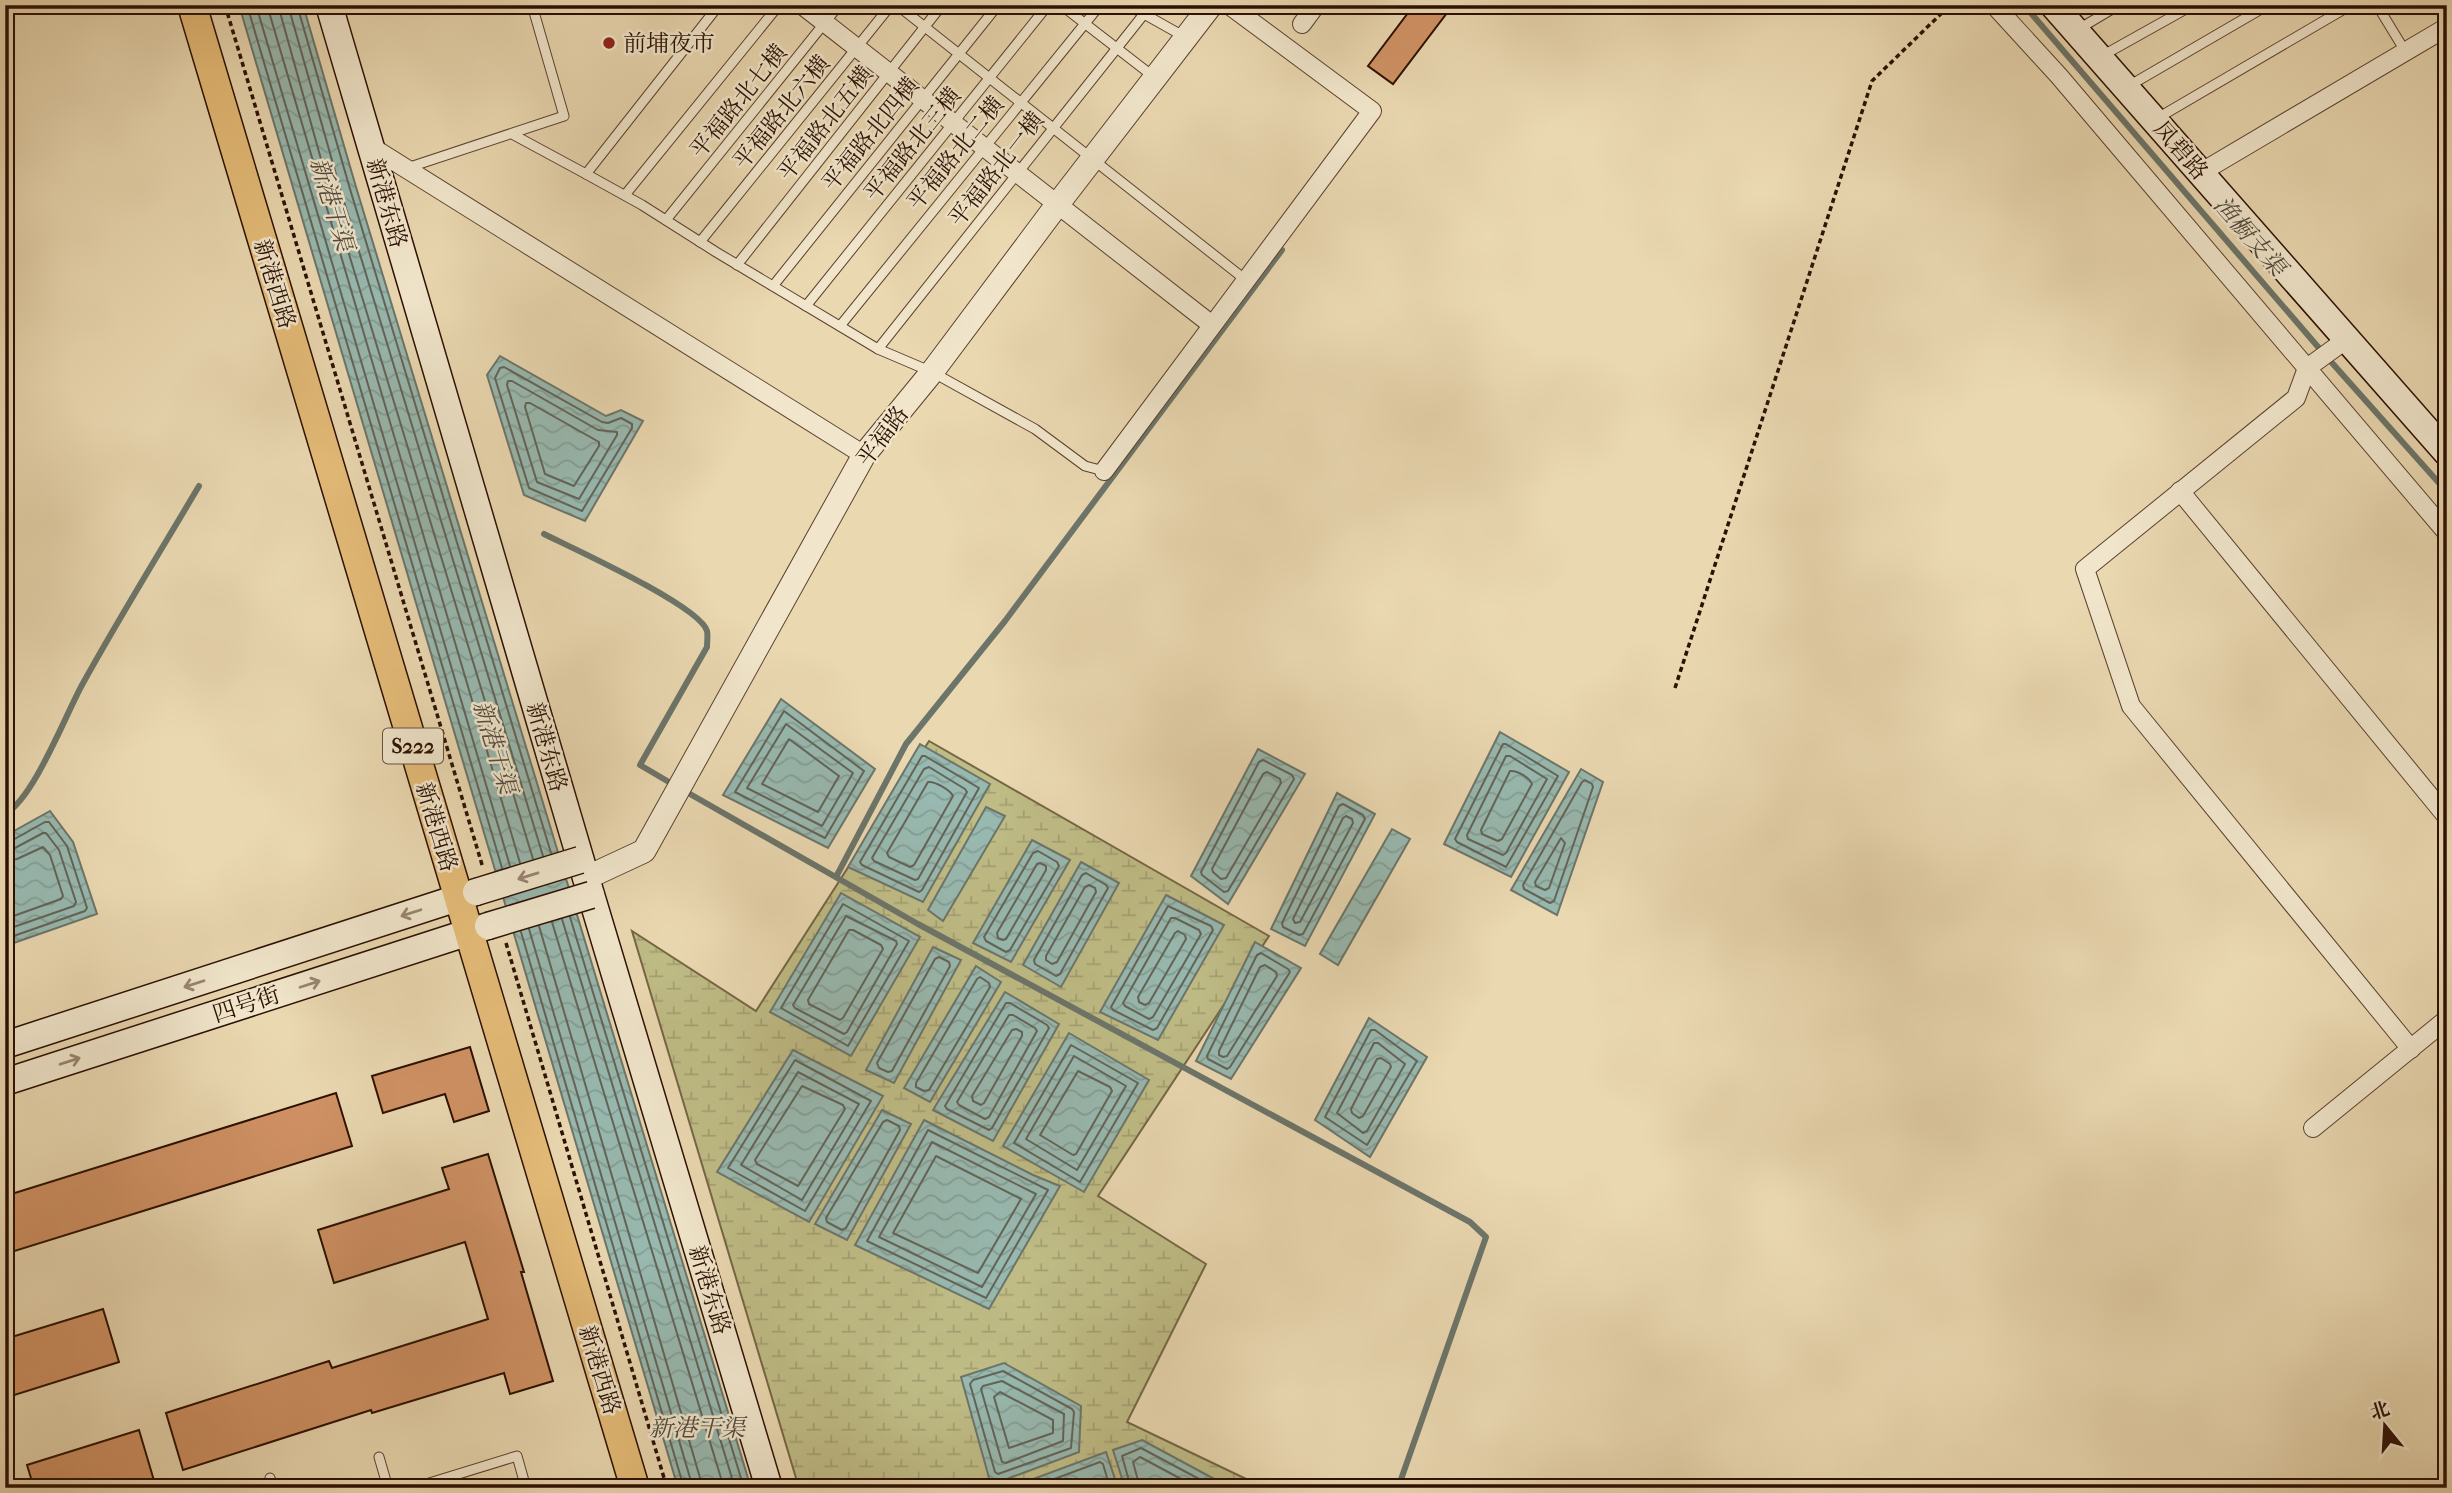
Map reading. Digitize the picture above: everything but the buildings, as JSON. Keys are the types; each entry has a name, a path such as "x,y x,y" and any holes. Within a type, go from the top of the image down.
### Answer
{"main road":[{"name":"新港西路","path":"192,5 635,1488"},
{"name":"新港东路","path":"329,5 769,1488"},
{"name":"凤碧路","path":"2053,5 2447,453"},
{"name":"四号街","path":"5,1045 481,885 586,878"},
{"name":"四号街","path":"5,1082 497,935 586,878"}],"street":[{"path":"802,5 1212,326"},
{"name":"平福路","path":"586,878 643,851 864,455 932,372 1211,5"},
{"path":"1104,471 1372,111 1229,5"},
{"path":"1302,24 1316,5"},
{"path":"1994,5 2059,76 2447,533"},
{"path":"2200,173 2447,27"},
{"path":"370,146 864,455"},
{"path":"2347,338 2307,368 2296,398 2085,569 2131,706 2411,1049"},
{"path":"2180,491 2447,817"},
{"path":"2313,1128 2447,1019"}],"lane":[{"path":"406,169 564,117 533,5"},
{"path":"586,174 719,5"},
{"path":"625,195 779,5"},
{"name":"平福路北七横","path":"666,220 839,5"},
{"path":"894,5 1247,281"},
{"name":"平福路北六横","path":"700,243 894,5"},
{"name":"平福路北五横","path":"737,265 942,5"},
{"name":"平福路北四横","path":"773,286 998,5"},
{"name":"平福路北三横","path":"806,306 1048,5"},
{"path":"1061,5 1156,79"},
{"name":"平福路北二横","path":"840,326 1100,5"},
{"path":"1128,5 1186,38"},
{"path":"2075,30 2119,5"},
{"path":"2099,58 2193,5"},
{"path":"2125,88 2269,5"},
{"path":"2155,120 2351,5"},
{"path":"2377,5 2405,51"},
{"name":"平福路北一横","path":"878,349 1144,14"},
{"path":"512,134 625,195 878,349 932,372 1035,429 1084,466 1104,471"},
{"path":"413,1488 517,1455 526,1488"},
{"path":"379,1457 388,1488"}],"path":[{"path":"225,5 481,885"},
{"path":"1675,688 1872,81 1950,5"},
{"path":"497,935 667,1488"}],"green space":[{"path":"929,741 1269,936 1098,1196 1206,1264 1127,1422 1265,1488 799,1488 632,931 756,1011"}],"water":[{"name":"新港干渠","path":"239,5 303,5 751,1488 678,1488"},
{"path":"500,356 606,416 621,410 643,421 585,521 524,495 487,375"},
{"path":"781,699 875,769 828,848 723,795"},
{"path":"1500,732 1569,772 1511,877 1444,844"},
{"path":"920,744 990,784 923,902 848,867"},
{"path":"1258,749 1305,774 1228,904 1191,876"},
{"path":"1581,769 1603,782 1557,915 1511,890"},
{"path":"1337,793 1375,814 1305,946 1271,929"},
{"path":"986,807 1005,816 943,921 928,910"},
{"path":"50,811 73,842 97,914 5,946 5,836"},
{"path":"1392,829 1410,839 1338,965 1320,954"},
{"path":"1032,840 1070,860 1011,962 973,943"},
{"path":"1081,862 1119,883 1061,987 1023,965"},
{"path":"841,893 920,937 851,1056 770,1012"},
{"path":"1166,895 1224,925 1158,1040 1100,1012"},
{"path":"1255,942 1301,968 1231,1079 1196,1061"},
{"path":"933,947 961,960 894,1083 866,1070"},
{"path":"976,966 1001,982 930,1102 904,1088"},
{"path":"1005,992 1059,1024 993,1141 933,1110"},
{"path":"1369,1018 1427,1057 1370,1157 1315,1120"},
{"path":"1069,1033 1149,1080 1084,1192 1003,1146"},
{"path":"793,1050 883,1096 809,1222 717,1172"},
{"path":"882,1110 911,1124 847,1240 815,1224"},
{"path":"924,1120 1060,1186 989,1309 855,1245"},
{"path":"1004,1363 1081,1406 1079,1452 991,1485 961,1377"},
{"path":"1142,1440 1231,1488 1125,1488 1113,1450"},
{"path":"1106,1452 1118,1488 1009,1488"}],"waterway":[{"name":"渔橱支渠","path":"2024,5 2325,355 2447,492"},
{"path":"836,877 906,744 1005,621 1282,250"},
{"path":"5,814 16,805 38,774 82,685 199,486"},
{"path":"544,534 660,593 683,607 699,620 707,631 707,647 640,765 674,785"},
{"path":"683,790 918,924 1470,1222 1486,1237 1398,1488"}],"place":[{"name":"前埔夜市","path":"609,43"}]}
